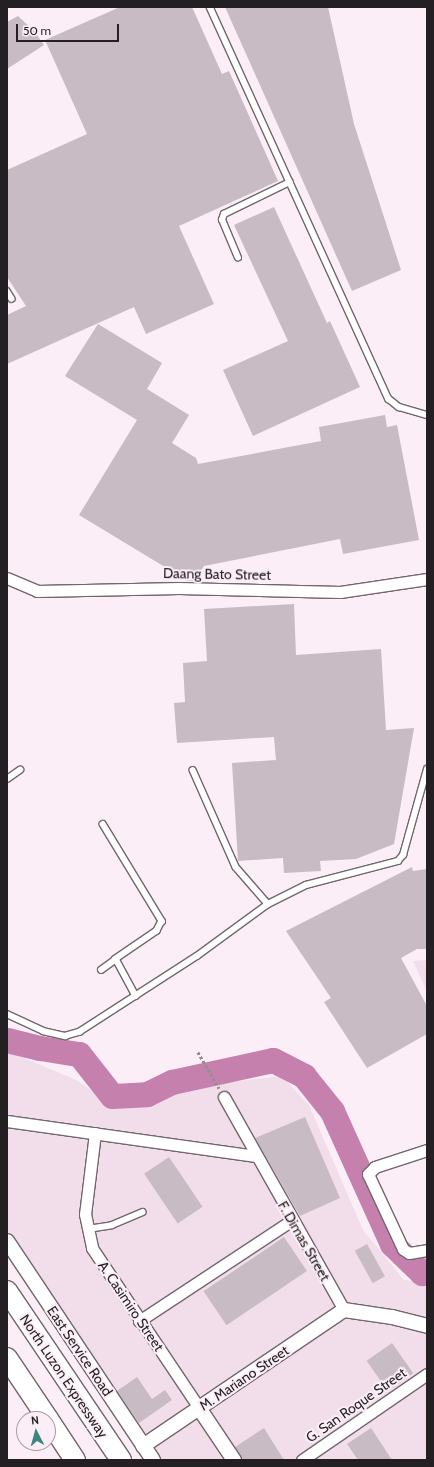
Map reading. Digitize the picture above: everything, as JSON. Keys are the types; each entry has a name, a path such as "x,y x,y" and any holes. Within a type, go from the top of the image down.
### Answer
{"highway":[{"name":"North Luzon Expressway","path":"7,1291 121,1460"},
{"path":"7,1358 43,1411"},
{"path":"56,1431 75,1460"}],"street":[{"name":"Daang Bato Street","path":"7,578 37,591 179,588 340,592 427,579"},
{"name":"F. Dimas Street","path":"224,1097 344,1310"},
{"path":"7,1121 256,1156"},
{"name":"A. Casimiro Street","path":"95,1134 85,1214 92,1248 234,1460"},
{"path":"427,1150 375,1167 368,1174 403,1249 409,1253 427,1250"},
{"path":"140,1321 292,1220"},
{"name":"East Service Road","path":"7,1241 153,1460"},
{"path":"344,1310 392,1317 427,1326"},
{"name":"M. Mariano Street","path":"143,1446 344,1310"},
{"name":"G. San Roque Street","path":"302,1460 427,1374"}],"lane":[{"path":"210,7 389,399 399,407 427,415"},
{"path":"238,258 222,220 224,214 290,182"},
{"path":"7,291 12,299"},
{"path":"7,1014 24,1024 65,1036 80,1032 197,956 268,904 306,885 386,865 401,858 427,769"},
{"path":"7,779 20,770"},
{"path":"193,770 236,867 268,904"},
{"path":"101,970 157,931 162,921 103,824"},
{"path":"116,959 136,996"},
{"path":"87,1229 112,1225 142,1212"}],"path":[{"path":"198,1052 224,1097"}],"shaded area":[{"path":"427,960 427,992 413,961"},
{"path":"7,1051 74,1079 110,1102 160,1099 230,1082 282,1076 309,1105 363,1230 404,1280 427,1282 427,1460 160,1460 7,1229"}],"building":[{"path":"120,7 192,7 222,74 229,71 278,181 179,226 214,304 146,334 134,307 7,364 7,315 26,306 7,277 7,170 87,134 45,40"},
{"path":"225,7 328,7 354,124 401,270 352,291"},
{"path":"18,16 35,32 44,45 7,69 7,22"},
{"path":"274,207 327,323 330,321 360,387 253,436 223,370 288,341 234,225"},
{"path":"98,324 162,363 147,389 189,415 172,443 196,458 198,464 321,441 319,427 385,415 387,427 397,425 419,540 343,554 340,539 204,566 194,581 188,581 79,515 137,420 65,376"},
{"path":"294,604 296,655 381,649 386,730 414,728 394,844 356,859 320,861 321,871 284,873 283,858 238,861 232,763 276,760 274,737 177,743 174,703 185,702 183,663 207,661 204,609"},
{"path":"412,867 413,871 427,869 427,949 417,949 401,958 427,1006 427,1034 367,1068 324,1002 331,998 286,931"},
{"path":"305,1117 340,1198 300,1216 255,1138"},
{"path":"169,1157 203,1207 178,1224 144,1174"},
{"path":"284,1237 307,1271 227,1325 204,1291"},
{"path":"367,1244 385,1276 373,1283 355,1251"},
{"path":"392,1343 413,1373 388,1391 367,1361"},
{"path":"137,1377 152,1399 165,1390 172,1400 139,1423 117,1391"},
{"path":"264,1428 284,1460 242,1460 235,1447"},
{"path":"371,1428 392,1460 358,1460 347,1444"}],"waterway":[{"path":"7,1040 40,1048 79,1054 112,1096 147,1094 172,1082 273,1060 304,1076 332,1111 392,1244 422,1273 427,1272"}]}
